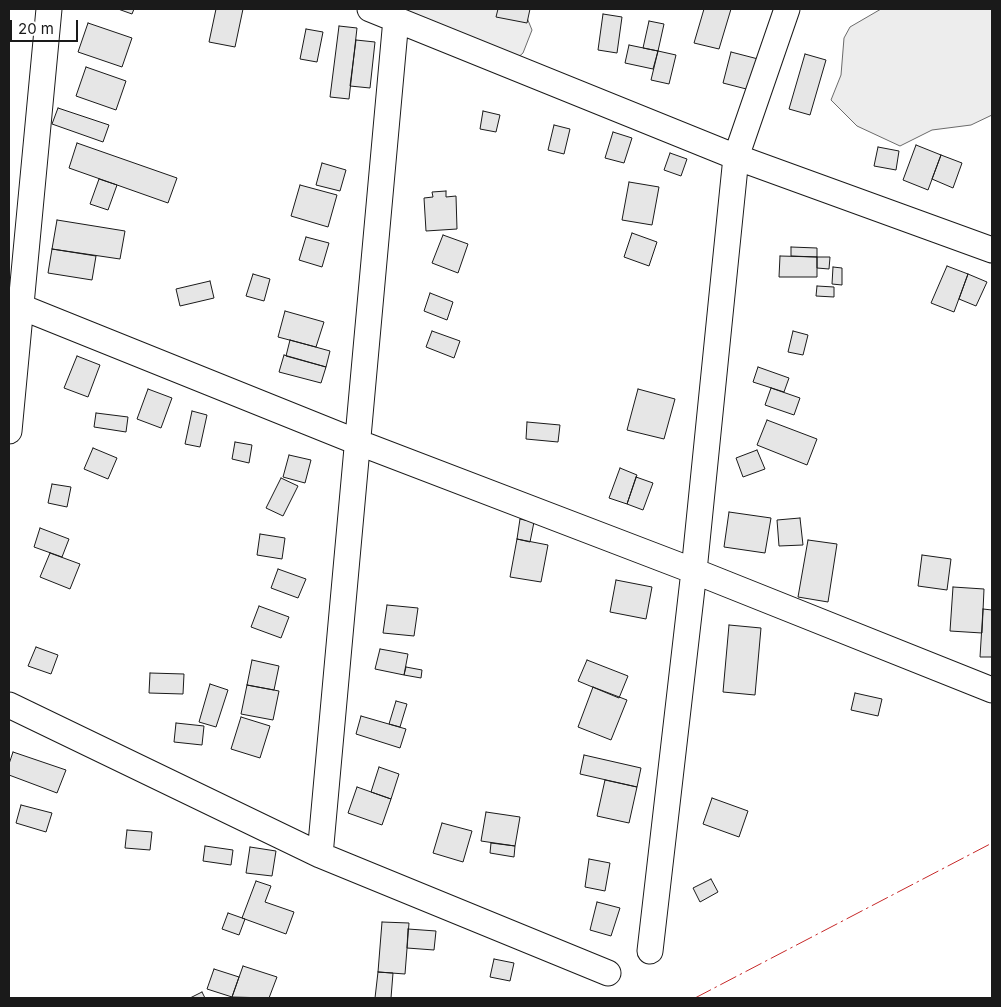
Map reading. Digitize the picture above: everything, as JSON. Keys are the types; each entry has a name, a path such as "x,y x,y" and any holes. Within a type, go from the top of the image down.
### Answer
{"street":[{"path":"9,431 14,304 50,9"},
{"path":"370,9 736,157 992,250"},
{"path":"650,951 694,572 736,157 787,9"},
{"path":"320,855 396,19"},
{"path":"14,304 357,442 694,572 992,690"},
{"path":"9,705 320,855 608,973"}],"shaded area":[{"path":"399,9 510,9 525,13 532,30 523,53 515,60"},
{"path":"881,9 992,9 992,115 971,125 932,130 900,146 857,126 831,100 841,75 844,38 850,27"}],"building":[{"path":"118,9 134,9 132,14"},
{"path":"216,9 243,9 235,47 209,42"},
{"path":"498,9 530,9 527,23 496,17"},
{"path":"704,9 731,9 719,49 694,43"},
{"path":"603,14 622,17 617,53 598,50"},
{"path":"649,21 664,24 658,51 643,48"},
{"path":"88,23 132,38 122,67 78,52"},
{"path":"339,26 357,28 349,99 330,97"},
{"path":"306,29 323,32 317,62 300,59"},
{"path":"356,40 375,42 370,88 350,86"},
{"path":"629,45 658,51 653,69 625,63"},
{"path":"658,51 676,55 669,84 651,80"},
{"path":"731,52 762,60 754,91 723,83"},
{"path":"805,54 826,60 810,115 789,109"},
{"path":"86,67 126,81 116,110 76,96"},
{"path":"58,108 109,125 103,142 52,124"},
{"path":"483,111 500,115 496,132 480,129"},
{"path":"554,125 570,129 564,154 548,150"},
{"path":"613,132 632,138 624,163 605,158"},
{"path":"77,143 177,178 168,203 69,168"},
{"path":"916,145 941,155 928,190 903,180"},
{"path":"878,147 899,151 896,170 874,166"},
{"path":"670,153 687,159 681,176 664,170"},
{"path":"941,155 962,163 953,188 932,179"},
{"path":"322,163 346,170 340,191 316,185"},
{"path":"99,179 117,185 108,210 90,204"},
{"path":"629,182 659,187 652,225 622,220"},
{"path":"300,185 337,195 328,227 291,216"},
{"path":"446,191 446,197 456,196 457,229 426,231 424,198 433,197 432,192"},
{"path":"57,220 125,231 120,259 52,249"},
{"path":"632,233 657,242 649,266 624,257"},
{"path":"443,235 468,244 458,273 432,263"},
{"path":"306,237 329,243 322,267 299,260"},
{"path":"791,247 817,248 817,257 791,256"},
{"path":"52,249 96,256 92,280 48,273"},
{"path":"780,256 817,257 817,277 779,277"},
{"path":"817,257 830,257 829,269 817,268"},
{"path":"947,266 968,274 954,312 931,303"},
{"path":"833,267 842,268 842,285 832,284"},
{"path":"253,274 270,279 264,301 246,296"},
{"path":"968,274 987,282 976,306 959,299"},
{"path":"210,281 214,298 180,306 176,289"},
{"path":"817,286 834,287 834,297 816,296"},
{"path":"430,293 453,302 447,320 424,311"},
{"path":"285,311 324,322 316,347 278,337"},
{"path":"432,331 460,341 454,358 426,347"},
{"path":"793,331 808,335 803,355 788,352"},
{"path":"290,340 330,351 326,367 286,356"},
{"path":"284,355 326,367 321,383 279,372"},
{"path":"77,356 100,365 88,397 64,388"},
{"path":"758,367 789,378 784,392 753,382"},
{"path":"771,388 800,398 794,415 765,405"},
{"path":"148,389 172,398 161,428 137,419"},
{"path":"638,389 675,399 664,439 627,430"},
{"path":"192,411 207,415 200,447 185,444"},
{"path":"96,413 128,417 126,432 94,427"},
{"path":"767,420 817,439 807,465 757,445"},
{"path":"527,422 560,425 558,442 526,439"},
{"path":"235,442 252,445 249,463 232,459"},
{"path":"93,448 117,458 108,479 84,469"},
{"path":"757,450 765,469 743,477 736,458"},
{"path":"289,455 311,460 305,483 283,477"},
{"path":"620,468 637,475 627,504 609,498"},
{"path":"636,477 653,483 643,510 627,504"},
{"path":"281,478 298,486 283,516 266,508"},
{"path":"52,484 71,487 67,507 48,503"},
{"path":"729,512 771,518 765,553 724,547"},
{"path":"800,518 803,545 779,546 777,520"},
{"path":"520,519 534,522 530,542 517,539"},
{"path":"40,528 69,539 62,557 34,547"},
{"path":"260,534 285,538 282,559 257,555"},
{"path":"517,539 548,545 541,582 510,577"},
{"path":"808,540 837,544 828,602 798,597"},
{"path":"50,553 80,564 70,589 40,577"},
{"path":"922,555 951,559 947,590 918,586"},
{"path":"278,569 306,579 298,598 271,588"},
{"path":"616,580 652,587 646,619 610,612"},
{"path":"953,587 984,589 982,633 950,631"},
{"path":"387,605 418,608 414,636 383,633"},
{"path":"259,606 289,617 281,638 251,627"},
{"path":"983,609 992,610 992,657 980,657"},
{"path":"729,625 761,628 755,695 723,692"},
{"path":"36,647 58,655 51,674 28,666"},
{"path":"380,649 408,654 404,675 375,669"},
{"path":"252,660 279,666 274,690 247,685"},
{"path":"587,660 628,676 619,698 578,681"},
{"path":"406,667 422,670 421,678 404,675"},
{"path":"150,673 184,674 183,694 149,693"},
{"path":"210,684 228,690 216,727 199,722"},
{"path":"247,685 279,691 273,720 241,714"},
{"path":"593,687 627,700 611,740 578,727"},
{"path":"855,693 882,699 878,716 851,710"},
{"path":"396,701 407,704 400,727 389,724"},
{"path":"361,716 406,729 400,748 356,734"},
{"path":"241,717 270,726 260,758 231,749"},
{"path":"176,723 204,726 202,745 174,742"},
{"path":"13,752 66,770 57,793 9,775 9,764"},
{"path":"584,755 641,768 637,787 580,774"},
{"path":"379,767 399,774 391,799 371,792"},
{"path":"605,780 637,787 629,823 597,816"},
{"path":"357,787 391,799 382,825 348,813"},
{"path":"712,798 748,811 739,837 703,824"},
{"path":"21,805 52,813 46,832 16,823"},
{"path":"486,812 520,817 515,846 481,841"},
{"path":"442,823 472,831 463,862 433,853"},
{"path":"127,830 152,832 150,850 125,848"},
{"path":"491,843 515,846 514,857 490,853"},
{"path":"205,846 233,850 231,865 203,861"},
{"path":"250,847 276,851 272,876 246,873"},
{"path":"589,859 610,863 605,891 585,887"},
{"path":"711,879 718,892 700,902 693,888"},
{"path":"256,881 271,886 265,902 294,912 286,934 242,918"},
{"path":"597,902 620,908 611,936 590,930"},
{"path":"228,913 245,919 239,935 222,929"},
{"path":"382,922 409,923 405,974 378,972"},
{"path":"408,929 436,931 434,950 407,948"},
{"path":"494,959 514,963 510,981 490,977"},
{"path":"243,966 277,977 269,998 232,997"},
{"path":"214,969 239,977 232,997 207,989"},
{"path":"378,972 393,973 391,998 375,998"},
{"path":"202,992 205,998 190,998"}],"power":[{"path":"695,998 992,843"}]}
